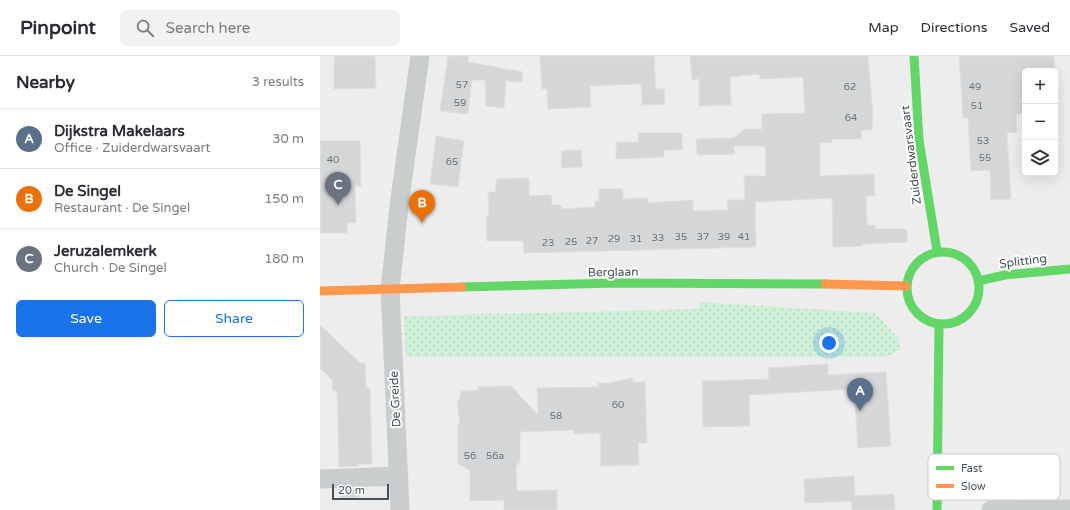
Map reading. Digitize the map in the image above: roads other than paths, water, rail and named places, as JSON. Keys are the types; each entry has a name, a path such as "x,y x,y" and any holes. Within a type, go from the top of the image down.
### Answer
{"main road":[{"name":"Zuiderdwarsvaart","path":"914,56 919,140 937,251"},
{"path":"937,251 951,252 964,258 973,268 978,281 979,294 974,307 964,317 952,323 939,324 926,320 915,311 908,299 906,286 909,274 916,263 925,256 937,251"},
{"name":"Splitting","path":"978,281 1005,275 1070,269"},
{"name":"Berglaan","path":"320,291 617,283 794,283 906,286"},
{"path":"938,454 939,324"},
{"path":"937,500 937,510"}],"street":[{"name":"De Greide","path":"400,510 390,289 400,198 420,56"},
{"path":"320,479 399,476"},
{"path":"991,510 1070,509"}],"place":[{"name":"Jeruzalemkerk","path":"338,205"},
{"name":"De Singel","path":"422,223"},
{"name":"Dijkstra Makelaars","path":"860,411"}]}
